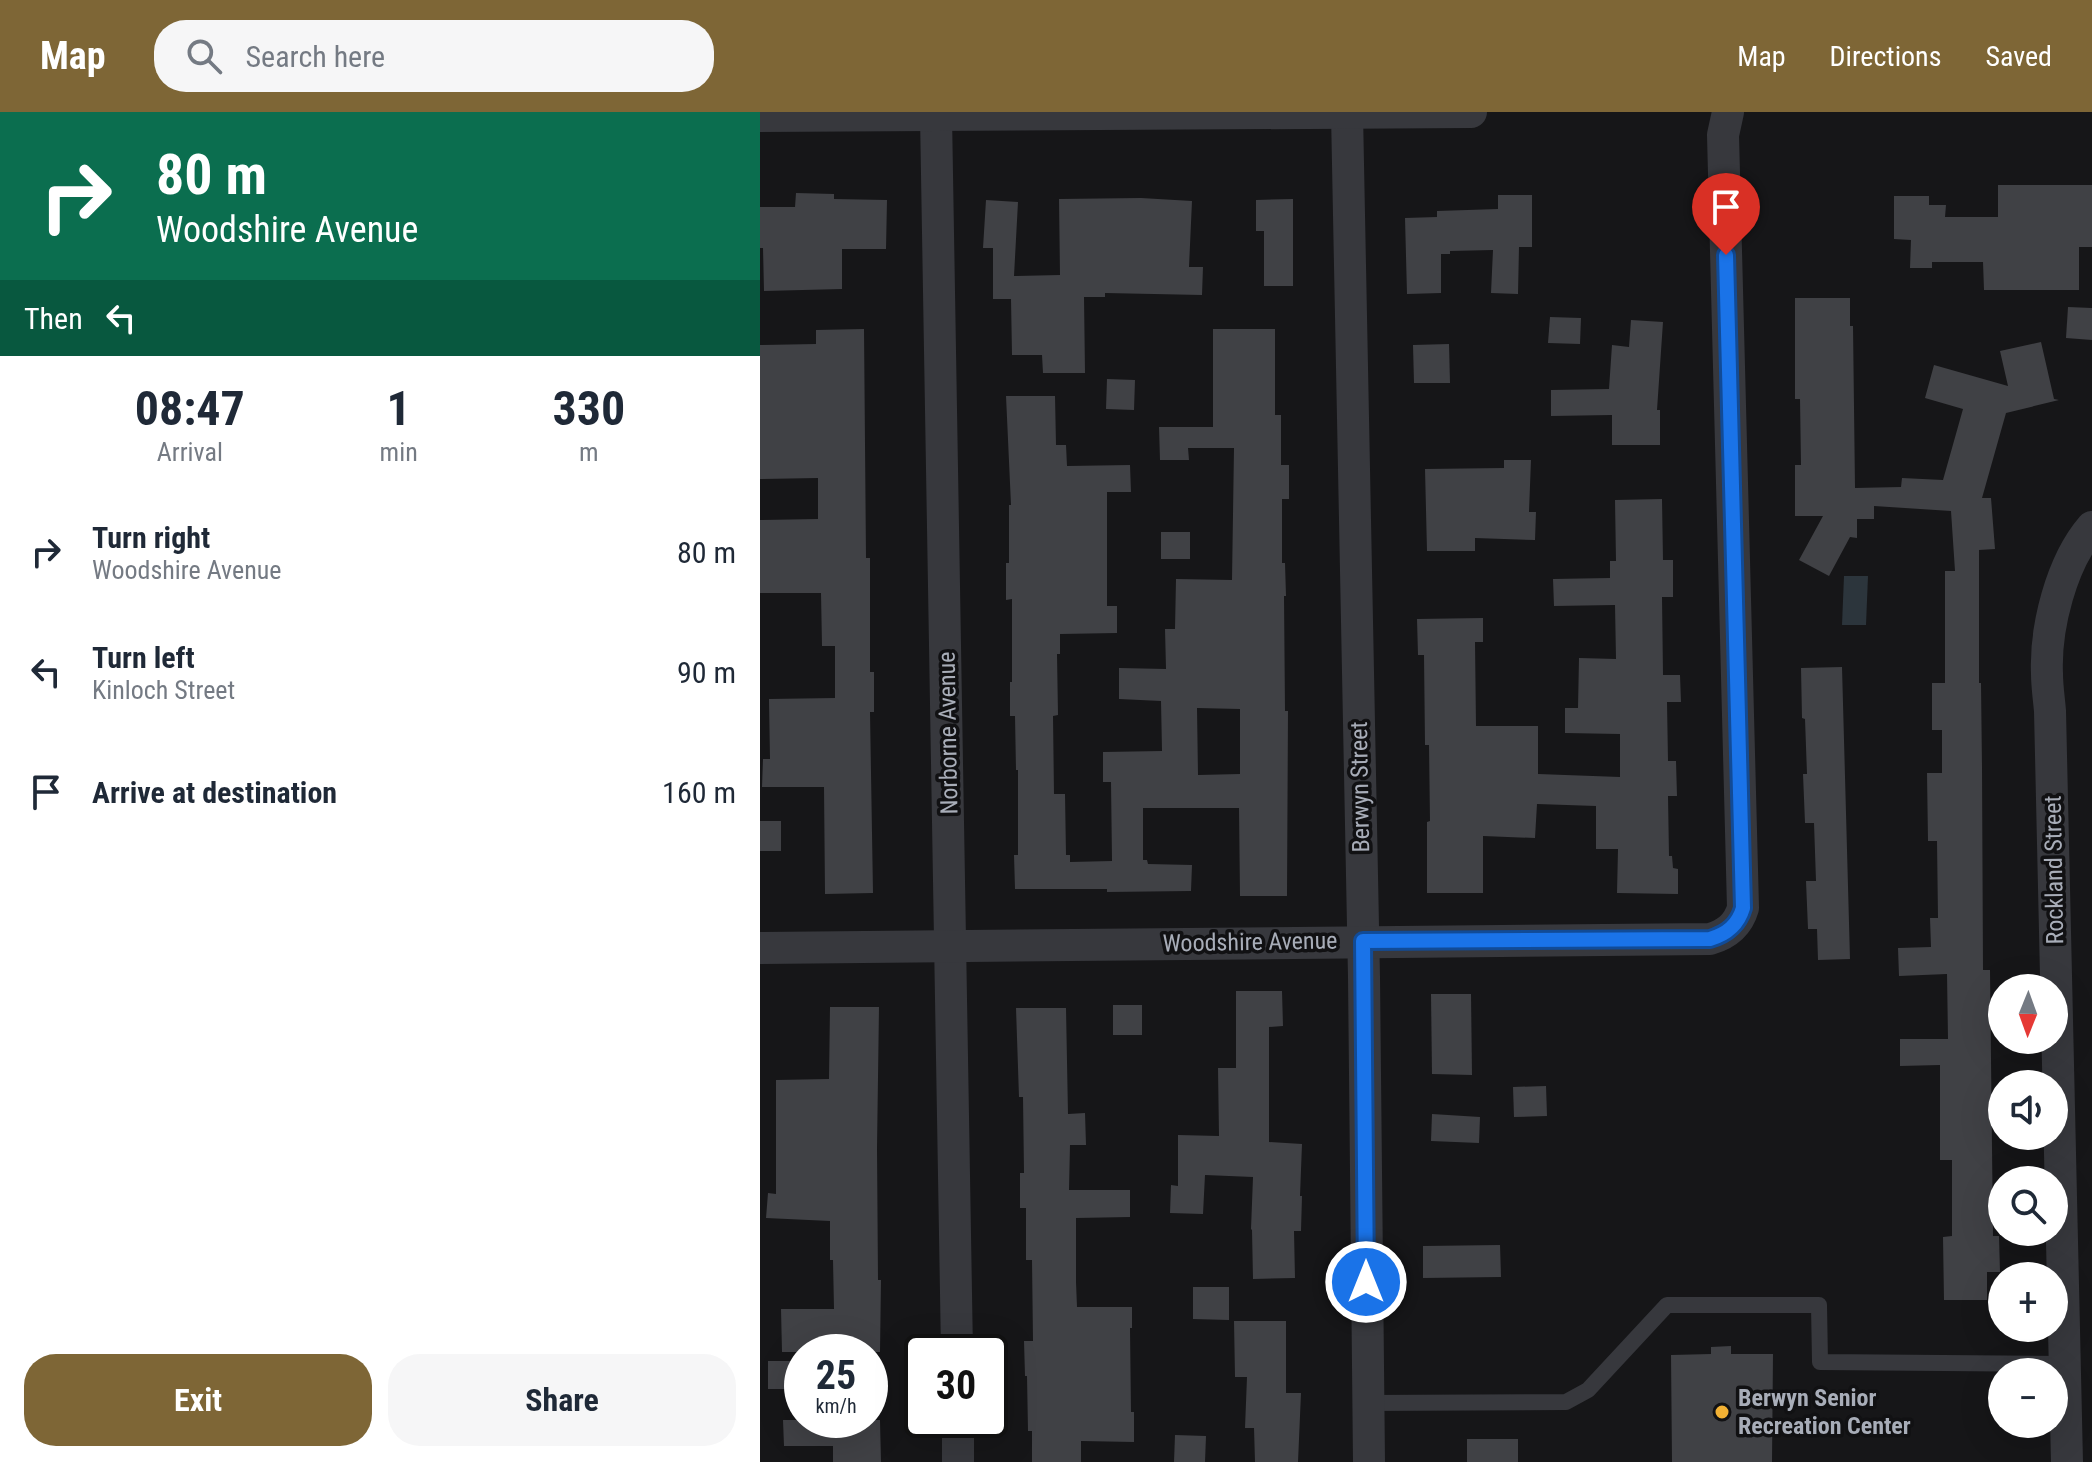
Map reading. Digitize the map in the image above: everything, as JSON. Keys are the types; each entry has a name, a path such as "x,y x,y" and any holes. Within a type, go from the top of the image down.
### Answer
{"street":[{"path":"760,116 1471,112"},
{"name":"Woodshire Avenue","path":"760,948 1710,939 1729,931 1740,918 1743,908 1723,148 1728,112"},
{"name":"Berwyn Street","path":"1347,113 1363,941 1369,1462"},
{"name":"Norborne Avenue","path":"936,115 957,1334"},
{"name":"Rockland Street","path":"2065,1358 2050,711 2046,673 2054,610 2062,583 2073,557 2092,527"},
{"path":"958,1438 958,1462"},
{"name":"Rockland Street","path":"2067,1438 2067,1462"}],"lane":[{"path":"1367,1403 1566,1402 1588,1390 1667,1305 1819,1305 1820,1362 1988,1363"}],"shaded area":[{"path":"1844,576 1868,576 1866,625 1842,625"}],"building":[{"path":"1998,185 2092,185 2092,247 2079,247 2079,290 1984,290 1983,262 1932,262 1932,268 1910,268 1911,240 1894,239 1894,196 1929,196 1929,205 1946,205 1945,217 1998,217"},
{"path":"796,193 834,194 834,199 887,200 886,249 842,249 842,289 764,291 760,207 795,207"},
{"path":"1498,195 1532,195 1532,247 1519,247 1518,294 1491,293 1493,250 1441,254 1441,293 1407,294 1405,218 1437,217 1437,211 1498,209"},
{"path":"1059,199 1192,201 1189,267 1203,267 1202,295 1105,293 1105,297 1084,297 1085,373 1043,373 1042,355 1012,355 1011,299 993,299 993,248 983,248 986,200 1018,202 1014,276 1060,275"},
{"path":"1293,199 1293,286 1264,286 1264,231 1256,231 1256,200"},
{"path":"1795,298 1850,298 1855,488 1901,487 1902,478 1943,480 1963,409 1925,398 1934,365 2008,386 2000,351 2041,342 2054,399 2059,400 2006,413 1982,498 1991,498 1995,549 1979,550 1979,683 1983,970 1990,970 1988,1150 1992,1150 1992,1166 1988,1166 1988,1246 1999,1246 2000,1262 1988,1262 1987,1300 1944,1300 1943,1237 1952,1236 1952,1160 1940,1160 1940,1065 1900,1066 1900,1039 1948,1039 1947,974 1899,976 1898,948 1931,947 1930,918 1938,918 1937,841 1928,841 1927,773 1942,773 1942,730 1932,730 1932,683 1945,683 1945,571 1955,571 1951,511 1874,506 1874,519 1857,519 1857,538 1850,537 1829,576 1799,560 1823,516 1795,516 1795,465 1801,465 1800,399 1795,399"},
{"path":"2068,307 2092,308 2092,340 2066,338"},
{"path":"1550,317 1581,318 1580,344 1548,343"},
{"path":"1631,320 1663,322 1657,410 1660,410 1660,445 1612,445 1612,415 1551,416 1551,390 1609,389 1612,345 1629,347"},
{"path":"864,329 866,558 870,558 870,672 874,672 874,712 870,712 873,893 825,894 824,787 762,787 763,759 770,759 769,699 835,698 835,646 822,646 821,593 760,593 760,520 818,519 818,478 760,479 760,345 816,344 816,330"},
{"path":"1213,329 1275,329 1275,415 1281,415 1281,465 1289,465 1289,499 1282,499 1282,563 1285,563 1286,596 1285,711 1288,711 1287,896 1240,896 1239,808 1143,808 1143,860 1147,860 1148,864 1192,865 1191,891 1015,889 1018,770 1015,716 1010,716 1012,599 1006,600 1011,505 1006,396 1055,396 1056,445 1066,445 1067,466 1130,465 1131,492 1107,492 1107,606 1117,606 1117,633 1060,634 1060,654 1057,654 1058,715 1053,716 1054,794 1065,794 1066,855 1070,855 1070,862 1112,861 1111,782 1103,782 1103,752 1162,751 1161,701 1119,699 1119,668 1166,669 1165,629 1175,629 1176,579 1232,580 1234,448 1188,448 1189,460 1160,460 1159,427 1213,427","holes":["1197,708 1240,709 1240,774 1198,775"]},
{"path":"1449,344 1450,383 1414,383 1413,345"},
{"path":"1107,379 1135,380 1134,410 1106,409"},
{"path":"1504,460 1531,460 1529,512 1536,512 1535,540 1475,538 1475,551 1427,551 1425,469 1504,468"},
{"path":"1662,499 1663,560 1673,560 1673,597 1662,597 1663,675 1680,675 1681,702 1667,702 1668,761 1676,761 1677,796 1668,796 1669,856 1672,856 1673,868 1678,869 1678,894 1617,893 1618,849 1596,849 1596,806 1537,804 1535,838 1483,836 1483,893 1427,893 1429,745 1425,745 1424,655 1418,655 1417,619 1483,618 1483,642 1475,642 1476,726 1538,726 1538,774 1620,777 1620,734 1565,733 1565,708 1578,708 1579,658 1616,659 1615,605 1554,606 1553,579 1610,578 1610,561 1616,561 1615,500"},
{"path":"1161,532 1190,532 1190,559 1161,559"},
{"path":"1842,667 1850,959 1818,960 1817,929 1808,929 1806,881 1816,881 1814,823 1805,823 1803,774 1807,774 1801,668"},
{"path":"760,821 781,821 781,851 760,851"},
{"path":"1236,991 1282,991 1283,1026 1269,1027 1269,1142 1302,1144 1301,1231 1294,1231 1295,1278 1253,1279 1253,1177 1205,1175 1203,1214 1170,1213 1171,1185 1178,1186 1178,1135 1219,1136 1218,1068 1236,1068"},
{"path":"1431,994 1471,994 1472,1075 1432,1074"},
{"path":"1113,1005 1142,1005 1142,1035 1113,1035"},
{"path":"830,1007 879,1007 877,1148 880,1334 784,1334 782,1352 781,1309 834,1309 833,1260 830,1260 830,1221 766,1218 768,1193 776,1194 776,1080 829,1079"},
{"path":"1016,1008 1066,1008 1068,1114 1085,1113 1086,1145 1070,1145 1069,1190 1130,1190 1130,1217 1076,1218 1076,1282 1077,1307 1132,1307 1131,1412 1134,1412 1134,1442 1081,1441 1081,1462 1032,1462 1024,1341 1033,1341 1032,1260 1026,1260 1026,1208 1020,1208 1020,1173 1024,1173 1023,1097 1019,1097"},
{"path":"1546,1086 1547,1116 1514,1117 1513,1087"},
{"path":"1432,1114 1480,1117 1479,1143 1431,1141"},
{"path":"1500,1245 1501,1277 1423,1278 1423,1246"},
{"path":"1193,1287 1229,1287 1229,1320 1193,1319"},
{"path":"1234,1321 1286,1321 1286,1393 1301,1393 1298,1462 1255,1462 1254,1428 1245,1428 1247,1377 1235,1377"},
{"name":"Berwyn Senior Recreation Center","path":"1731,1346 1731,1354 1773,1354 1772,1462 1672,1462 1671,1355 1711,1354 1711,1347"},
{"path":"768,1361 784,1361 784,1389 768,1389"},
{"path":"783,1420 784,1438 880,1438 881,1462 833,1462 833,1446 784,1446"},
{"path":"1175,1435 1206,1436 1205,1462 1174,1462"},
{"path":"1467,1439 1518,1439 1518,1462 1467,1462"}],"place":[{"name":"Berwyn Senior Recreation Center","path":"1722,1412"}],"route":[{"path":"1366,1282 1363,941 1710,939 1729,931 1740,918 1743,908 1726,255"}]}
